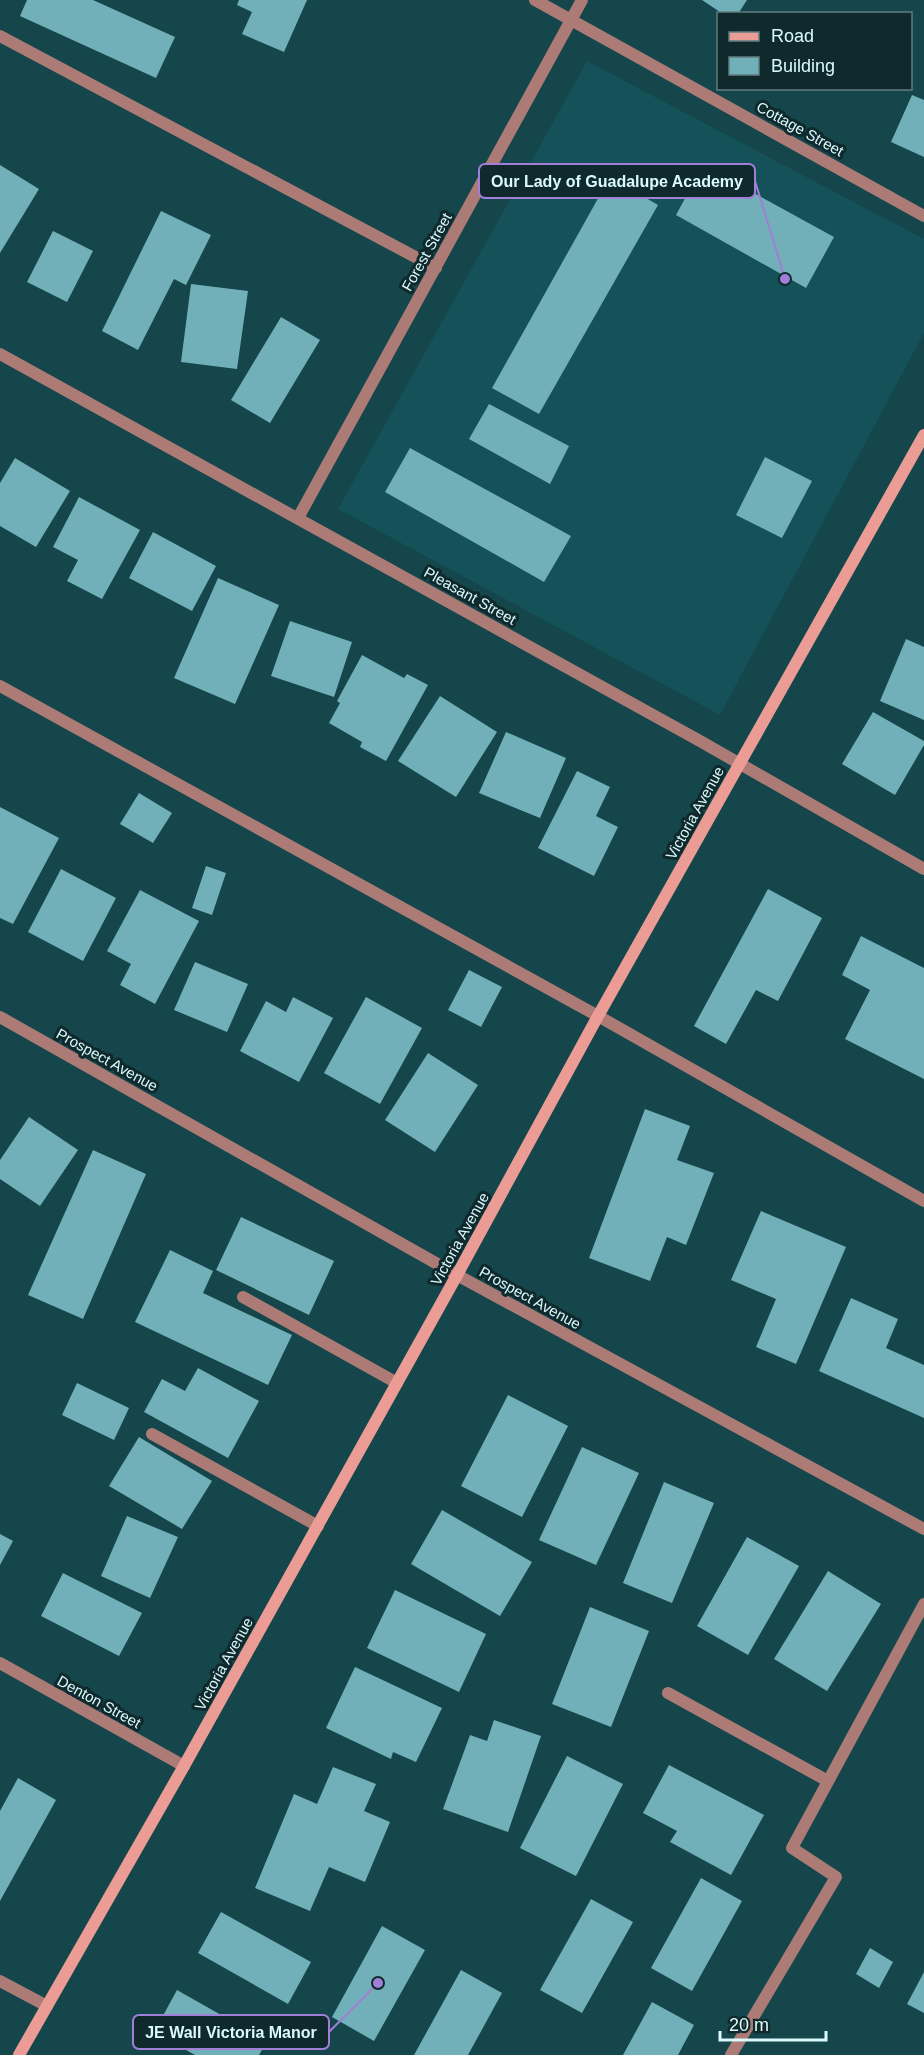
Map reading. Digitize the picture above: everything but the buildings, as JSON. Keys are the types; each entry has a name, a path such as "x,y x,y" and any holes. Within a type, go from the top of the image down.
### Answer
{"street":[{"name":"Cottage Street","path":"535,0 924,216"},
{"name":"Forest Street","path":"298,518 582,0"},
{"path":"0,36 436,268"},
{"name":"Pleasant Street","path":"0,354 740,763 924,869"},
{"name":"Victoria Avenue","path":"19,2055 398,1383 598,1016 924,435"},
{"path":"0,686 598,1016 924,1201"},
{"name":"Prospect Avenue","path":"0,1017 457,1275 924,1529"},
{"path":"243,1297 398,1383"},
{"path":"152,1434 318,1526"},
{"path":"731,2055 836,1877 792,1848 924,1604"},
{"name":"Denton Street","path":"0,1663 184,1766"},
{"path":"668,1694 828,1781"},
{"path":"0,1981 47,2006"}],"shaded area":[{"path":"587,61 924,239 924,333 720,715 338,509"}],"place":[{"name":"Our Lady of Guadalupe Academy","path":"785,279"},
{"name":"JE Wall Victoria Manor","path":"378,1983"}]}
